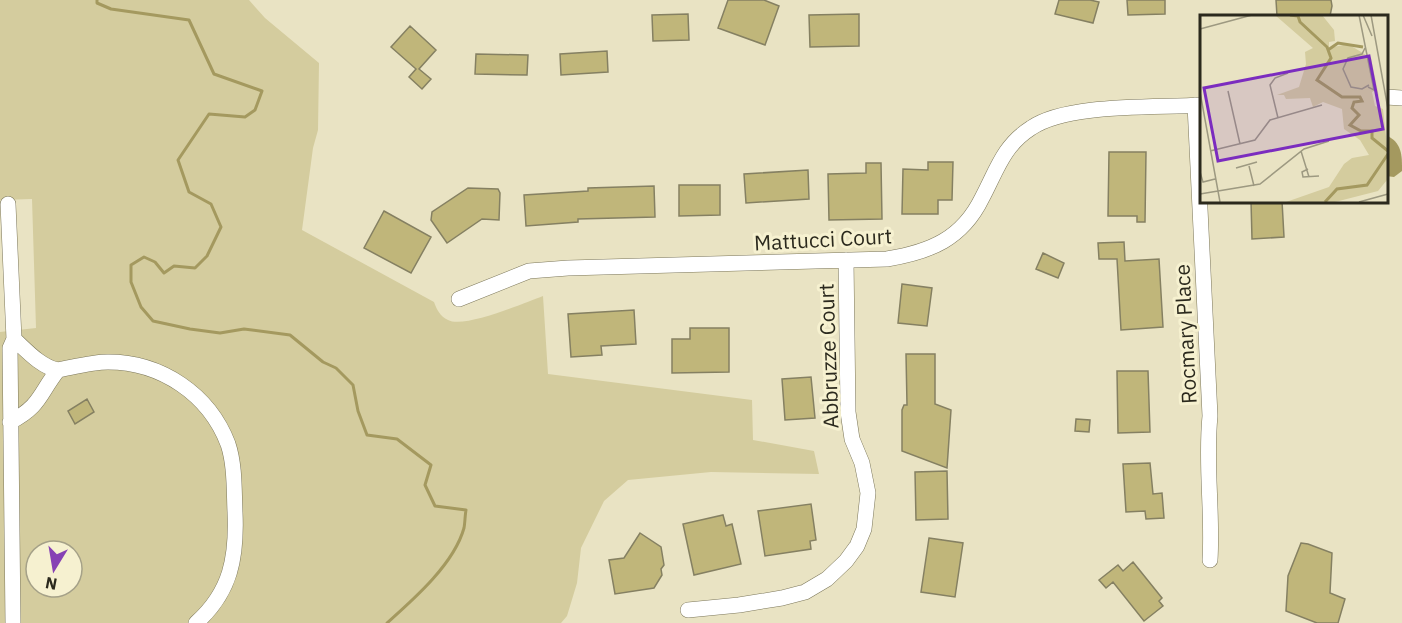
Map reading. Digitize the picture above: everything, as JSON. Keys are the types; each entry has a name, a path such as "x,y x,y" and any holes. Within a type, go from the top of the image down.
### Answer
{"street":[{"path":"1387,97 1402,98"},
{"name":"Mattucci Court","path":"459,299 529,271 887,259 912,255 933,248 948,238 974,212 997,164 1019,136 1032,127 1047,120 1082,112 1198,105"},
{"name":"Rocmary Place","path":"1198,105 1200,157"},
{"name":"Rocmary Place","path":"1202,202 1210,416 1207,442 1210,560"},
{"path":"8,204 14,339 10,348 13,623"},
{"name":"Abbruzze Court","path":"688,610 738,605 805,592 827,579 846,561 857,546 864,529 868,494 862,463 852,439 848,412 846,260"},
{"path":"14,339 51,369 58,370 108,362 161,373 181,382 199,398 217,423 228,446 234,478 236,531 234,560 224,590 208,612 196,623"},
{"path":"10,422 31,410 58,370"}],"shaded area":[{"path":"0,0 249,0 265,18 319,63 318,130 313,148 302,230 434,302 439,312 448,320 456,322 480,318 543,296 548,374 752,400 753,440 814,451 819,474 711,472 628,480 604,501 581,548 577,583 567,616 561,623 0,623 0,332 36,328 32,199 0,200"},
{"path":"1387,136 1398,145 1401,154 1402,171 1394,177 1387,176"}],"building":[{"path":"728,0 764,0 779,6 765,45 718,28"},
{"path":"1059,0 1099,2 1093,23 1055,14"},
{"path":"1127,0 1165,0 1165,14 1128,15"},
{"path":"1276,0 1331,0 1330,15 1277,15"},
{"path":"688,14 689,40 653,41 652,15"},
{"path":"859,14 859,46 810,47 809,15"},
{"path":"410,26 436,50 419,69 431,79 422,89 409,77 416,69 391,47"},
{"path":"607,51 608,72 561,75 560,54"},
{"path":"476,54 528,55 527,75 475,74"},
{"path":"1109,152 1146,152 1145,222 1137,222 1137,216 1108,216"},
{"path":"928,162 953,162 952,200 938,200 938,214 902,214 903,169 928,170"},
{"path":"866,163 881,163 882,219 829,220 828,174 866,173"},
{"path":"808,170 809,199 746,203 744,174"},
{"path":"679,185 720,185 720,215 679,216"},
{"path":"654,186 655,217 578,219 578,222 526,226 524,195 588,191 588,188"},
{"path":"468,188 498,189 500,193 499,220 482,219 447,243 431,220 432,212"},
{"path":"1251,202 1282,202 1284,237 1252,239"},
{"path":"384,211 431,237 411,273 364,248"},
{"path":"1124,242 1125,261 1159,259 1163,327 1121,330 1117,259 1099,259 1098,243"},
{"path":"1043,253 1064,263 1058,278 1036,269"},
{"path":"902,284 932,288 927,326 898,323"},
{"path":"634,310 636,344 601,346 602,355 571,357 568,314"},
{"path":"690,328 729,328 729,372 672,373 672,339 690,339"},
{"path":"906,354 935,354 935,404 951,410 947,468 902,451 902,410 904,405 907,405"},
{"path":"1117,371 1148,371 1150,432 1118,433"},
{"path":"811,377 815,418 785,420 782,379"},
{"path":"87,399 94,412 75,424 68,411"},
{"path":"1076,419 1090,420 1089,432 1075,431"},
{"path":"1150,463 1153,494 1162,493 1164,518 1146,519 1145,511 1126,512 1123,464"},
{"path":"947,471 948,519 916,520 915,472"},
{"path":"811,504 816,540 810,541 811,549 765,556 758,511"},
{"path":"723,515 726,526 732,524 741,564 694,575 683,524"},
{"path":"640,533 661,547 664,565 661,569 662,575 654,588 615,594 609,560 624,558"},
{"path":"929,538 963,543 955,597 921,592"},
{"path":"1301,543 1332,553 1330,593 1345,599 1338,623 1317,623 1286,611 1288,576"},
{"path":"1133,562 1162,598 1159,601 1163,606 1144,621 1113,582 1106,588 1099,580 1118,565 1123,571"}],"waterway":[{"path":"97,0 97,3 111,9 189,20 214,74 262,91 255,110 245,117 209,114 178,160 189,192 211,204 221,227 207,256 195,268 174,266 164,273 155,262 144,257 131,265 131,282 141,307 153,321 190,329 220,333 244,329 290,335 323,362 336,368 353,385 358,411 367,435 397,439 431,465 425,485 435,506 466,510 464,528 452,555 432,580 387,623"}]}
